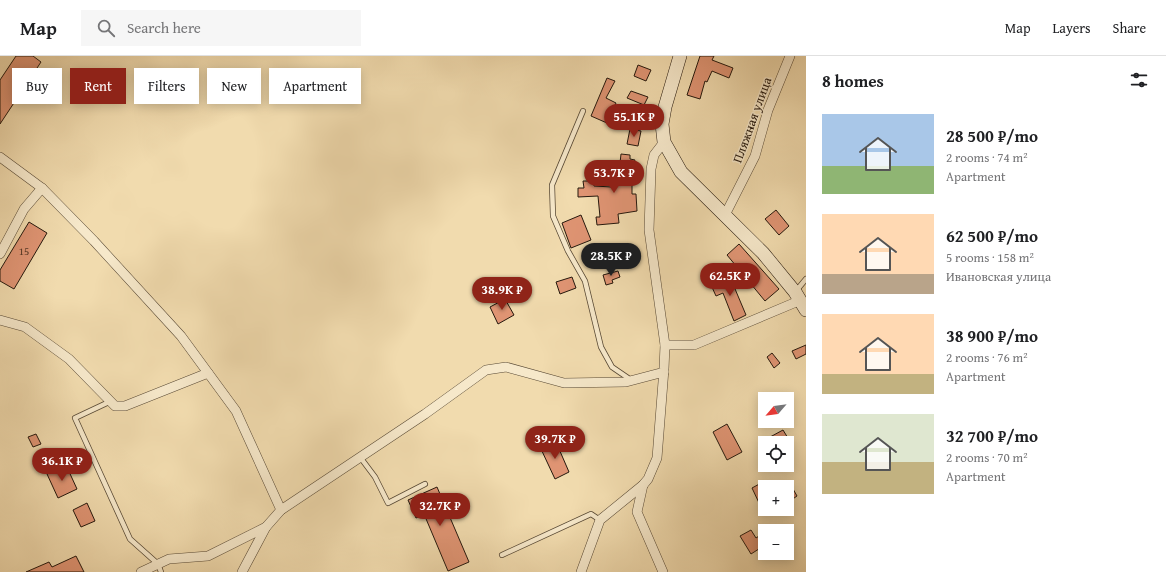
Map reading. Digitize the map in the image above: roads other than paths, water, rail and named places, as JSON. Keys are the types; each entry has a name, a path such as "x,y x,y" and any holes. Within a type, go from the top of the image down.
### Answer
{"main road":[{"path":"680,56 665,107 662,124 664,142 681,172 763,253 800,301"}],"street":[{"name":"Пляжная улица","path":"725,215 755,156 768,110 790,56"},
{"path":"581,572 600,520 648,480 657,458 665,345 649,230 651,169 654,155 664,142"},
{"path":"0,157 42,188 94,241 181,336 236,411 281,510"},
{"path":"0,254 24,208 42,188"},
{"path":"665,345 694,345 800,301"},
{"path":"0,320 25,327 69,359 115,406 126,406 208,373"},
{"path":"242,572 266,527 281,510 486,370 506,367 564,383 633,381 664,372"},
{"path":"643,485 637,512 663,572"},
{"path":"140,572 160,568 169,559 208,556 266,527"}],"lane":[{"path":"583,111 552,185 553,216 568,251 585,281 601,347 612,367 633,381"},
{"path":"800,301 806,279"},
{"path":"110,402 75,418 130,539 160,568"},
{"path":"360,457 376,477 388,503 425,484"},
{"path":"502,555 591,514 600,520"}]}
